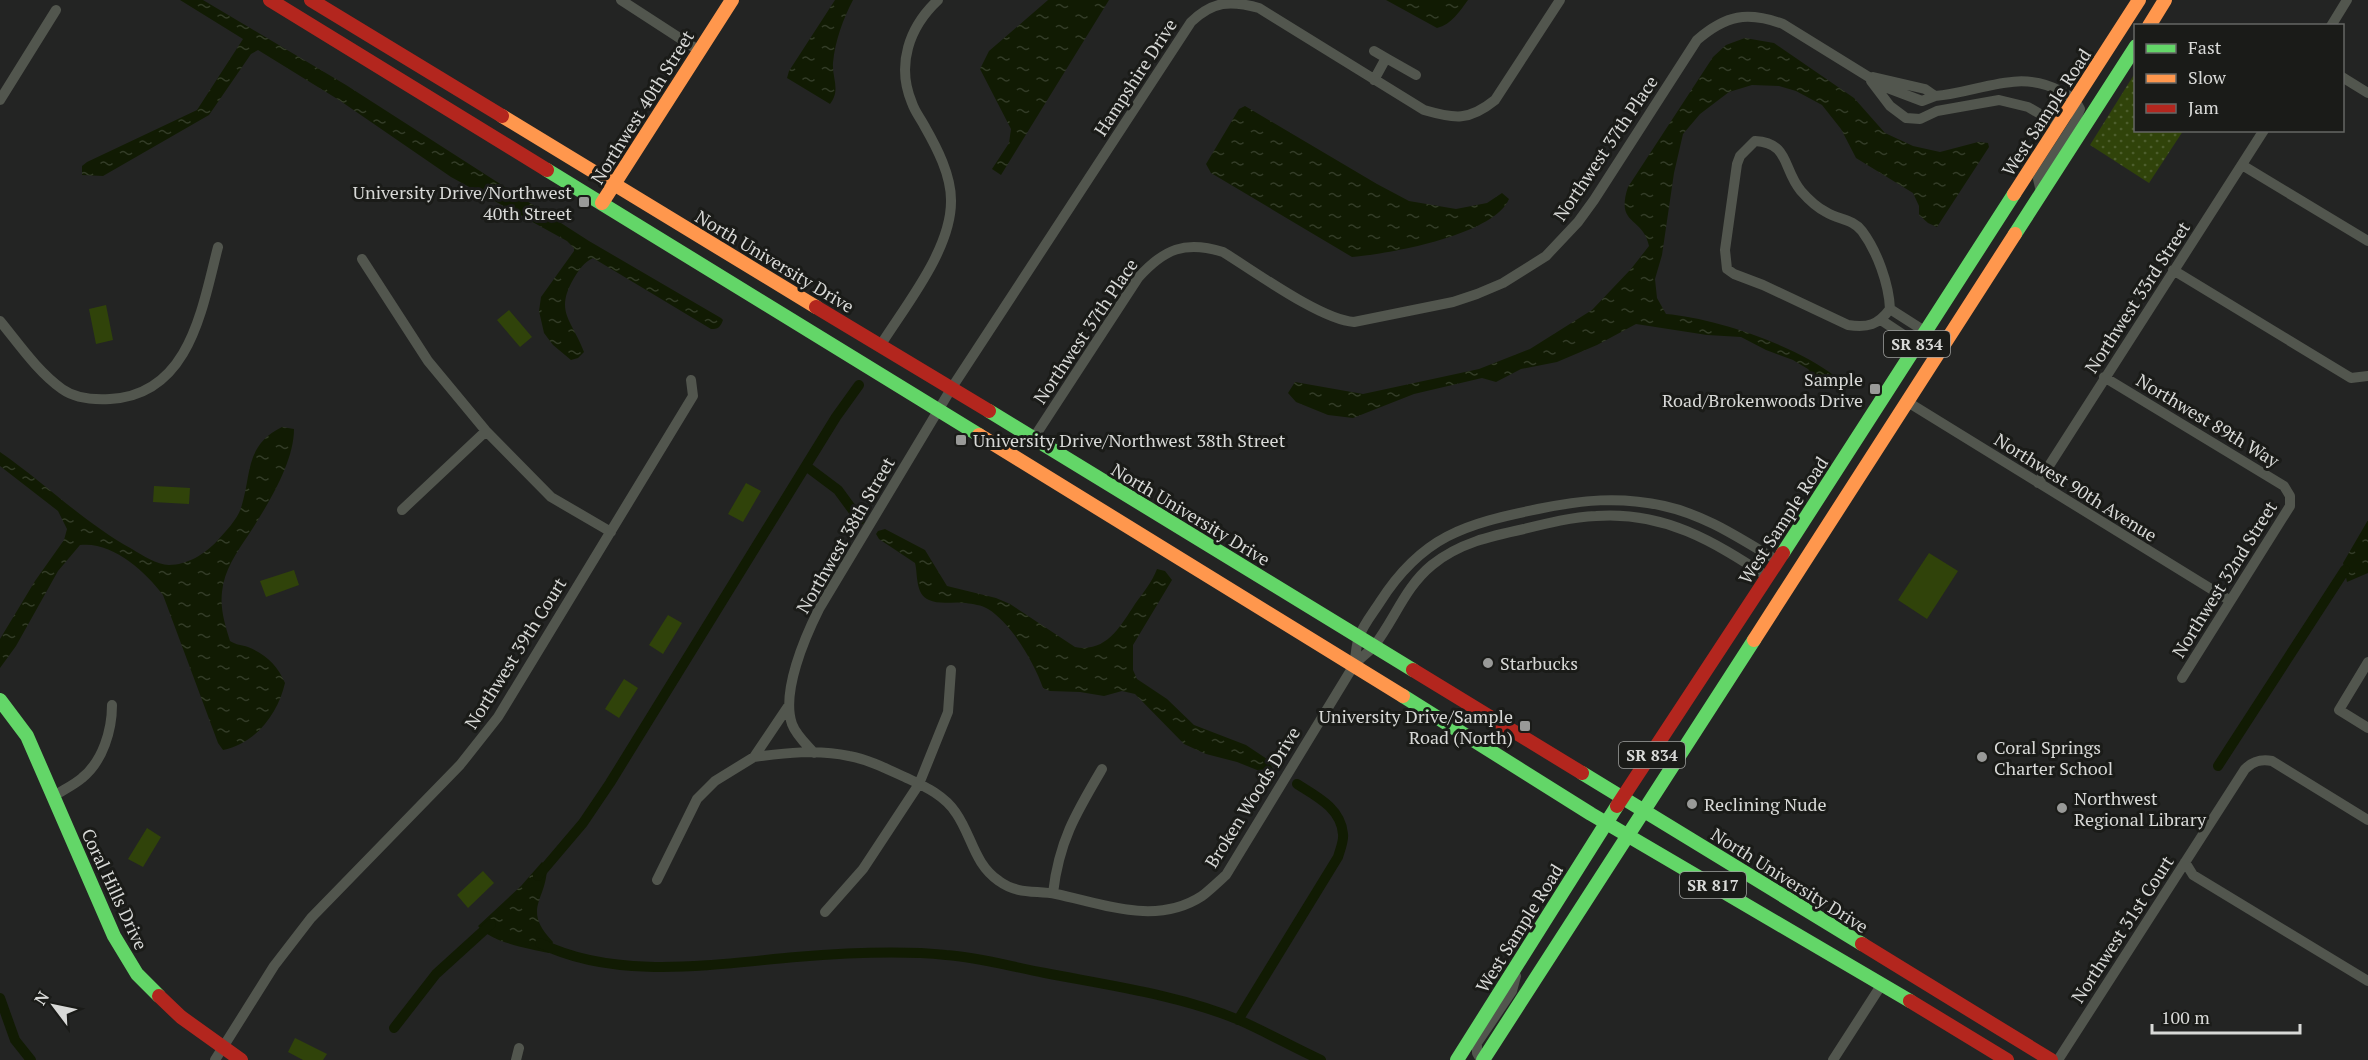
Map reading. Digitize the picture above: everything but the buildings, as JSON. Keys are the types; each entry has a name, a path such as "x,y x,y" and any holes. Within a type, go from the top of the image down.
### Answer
{"main road":[{"path":"270,0 1354,664 1606,823"},
{"name":"North University Drive","path":"311,0 1183,529 2051,1060"},
{"name":"Northwest 40th Street","path":"602,203 732,0"},
{"name":"West Sample Road","path":"1461,1057 1606,823 1768,577 2139,0"},
{"path":"2150,24 2165,0"},
{"name":"SR 834","path":"1645,811 1906,401 2134,49"},
{"path":"1906,401 1902,392 1905,381 1954,305 1962,276"},
{"path":"1828,523 1836,494 1874,434 1879,422 1875,410"},
{"path":"1169,552 1183,529"},
{"path":"1191,565 1204,542"},
{"name":"Coral Hills Drive","path":"0,700 27,736 114,936 137,974 219,1054 241,1060"},
{"path":"1482,1060 1645,811"},
{"name":"SR 817","path":"1606,823 1859,970 2007,1060"},
{"path":"1859,970 1890,972 1900,969"},
{"path":"1882,984 1888,980 1914,978"}],"street":[{"path":"621,0 698,50"},
{"path":"880,346 933,261 950,216 951,198 942,161 912,105 906,86 904,66 908,46 916,26 938,0"},
{"name":"Hampshire Drive","path":"951,389 1191,22 1202,11 1220,4 1239,2 1258,8 1424,110 1464,117 1481,112 1495,100 1560,0"},
{"path":"2332,24 2347,0"},
{"path":"0,100 56,10"},
{"name":"Northwest 37th Place","path":"1033,439 1138,278 1152,263 1169,253 1190,246 1206,247 1223,252 1320,311 1344,321 1354,322 1453,302 1503,283 1546,256 1563,239 1594,200 1697,40 1720,23 1747,16 1765,18 1783,24 1867,76 1890,106 1905,118 1920,118 1937,111 1999,100 2028,107 2059,125"},
{"path":"1374,51 1416,75"},
{"path":"1374,80 1386,58"},
{"name":"Northwest 37th Place","path":"1867,76 1925,89 1935,96"},
{"path":"2344,78 2368,93"},
{"path":"1937,111 1935,96 2025,80 2045,84 2076,99 2080,109 2075,122 2038,179 2041,193"},
{"name":"Northwest 33rd Street","path":"2038,483 2263,132"},
{"path":"1890,309 1881,320 1872,326 1848,325 1727,269 1725,250 1737,164 1740,156 1755,141 1767,142 1776,146 1783,154 1792,178 1814,204 1827,213 1856,224 1864,235 1885,279 1890,309 1926,332"},
{"path":"2242,165 2368,241"},
{"path":"0,321 41,372 63,390 80,398 99,400 118,399 140,393 155,386 172,371 184,353 203,303 218,247"},
{"path":"362,259 428,361 486,431 551,497 610,532"},
{"path":"2173,270 2351,378 2366,377"},
{"path":"1881,320 1917,344"},
{"name":"Northwest 89th Way","path":"2104,377 2284,486 2290,496"},
{"name":"Northwest 39th Court","path":"219,1054 274,966 311,918 460,765 498,717 693,396 691,380"},
{"name":"Northwest 38th Street","path":"814,753 800,738 792,724 789,705 796,665 806,635 951,389"},
{"name":"Northwest 90th Avenue","path":"1906,401 2229,600"},
{"path":"402,510 486,431"},
{"name":"Northwest 32nd Street","path":"2182,678 2290,506 2290,496"},
{"name":"Broken Woods Drive","path":"1354,664 1359,637 1399,576 1428,547 1472,524 1578,501 1630,500 1666,506 1691,514 1733,534 1778,561"},
{"path":"1578,501 1580,517"},
{"path":"1684,529 1691,514"},
{"name":"Broken Woods Drive","path":"814,753 847,755 874,763 943,797 957,813 979,862 999,882 1027,893 1053,893 1146,912 1174,909 1202,896 1226,875 1354,664 1373,646 1411,586 1433,564 1447,554 1474,541 1580,517 1629,516 1684,529 1723,548 1768,577"},
{"path":"1472,524 1474,541"},
{"path":"1384,596 1398,604"},
{"path":"2368,662 2339,710 2368,728"},
{"path":"825,912 863,868 919,784 948,711 951,670"},
{"path":"54,796 82,778 96,761 112,724 112,705"},
{"name":"Northwest 38th Street","path":"754,757 789,705"},
{"name":"Northwest 38th Street","path":"657,880 697,799 715,780 754,757 783,753 814,753"},
{"name":"Northwest 31st Court","path":"2058,1060 2245,769 2259,760 2272,761 2368,820"},
{"path":"1053,893 1056,867 1064,840 1072,820 1102,769"},
{"path":"2185,862 2193,875 2368,981"},
{"path":"2177,875 2193,875"},
{"path":"1482,1060 1477,1053 1477,1043 1512,991 1520,961"},
{"path":"1833,1060 1882,984"},
{"path":"516,1060 519,1048"}],"green space":[{"path":"2134,75 2134,132 2182,132 2149,183 2090,145"},
{"path":"106,305 113,340 96,344 89,309"},
{"path":"509,310 532,337 520,347 497,320"},
{"path":"746,483 761,491 743,522 728,514"},
{"path":"154,486 190,488 189,504 153,502"},
{"path":"1929,553 1958,571 1927,619 1898,600"},
{"path":"294,570 299,585 266,597 260,581"},
{"path":"668,615 682,623 663,654 649,645"},
{"path":"624,679 638,688 619,718 605,709"},
{"path":"147,828 161,837 143,867 128,859"},
{"path":"483,871 494,883 468,908 457,895"},
{"path":"295,1038 327,1054 323,1060 303,1060 288,1052"}],"water":[{"path":"180,0 203,0 346,85 589,241 721,318 723,320 721,325 711,329 593,258 578,272 565,299 567,316 584,352 578,358 571,360 553,345 544,333 539,311 541,297 574,251 567,241 451,177 339,100 258,50 251,54 209,115 103,176 82,175 82,166 87,162 197,110 243,39"},
{"path":"835,0 853,0 843,22 836,47 833,69 836,89 830,104 787,78 789,71"},
{"path":"1048,0 1109,0 1001,175 992,169 1009,143 1011,129 980,69 989,51"},
{"path":"1386,0 1468,0 1451,21 1437,28"},
{"path":"1745,38 1774,43 1854,98 1885,133 1913,146 1940,152 1978,142 1988,143 1989,147 1937,227 1919,215 1919,206 1913,193 1856,158 1841,129 1822,105 1796,91 1779,86 1752,85 1729,92 1700,114 1683,134 1674,173 1662,255 1655,279 1657,298 1666,314 1708,321 1778,344 1836,377 1834,384 1820,383 1808,369 1793,360 1741,337 1707,335 1636,324 1597,345 1557,362 1521,369 1496,382 1482,378 1414,394 1353,418 1328,415 1296,402 1288,393 1295,382 1363,394 1479,369 1530,349 1592,310 1631,269 1649,246 1646,236 1627,215 1625,200 1628,187 1713,57 1726,45"},
{"path":"1245,106 1409,201 1456,209 1487,203 1502,193 1509,199 1499,212 1483,223 1462,232 1414,247 1352,257 1211,173 1206,164 1239,109"},
{"path":"282,427 294,429 290,456 285,470 264,511 232,562 225,576 222,592 222,611 230,641 261,653 279,671 285,683 277,706 255,734 235,747 223,750 218,743 163,595 147,576 127,560 104,548 80,545 58,571 16,646 0,668 0,639 35,581 64,540 67,529 58,511 0,466 0,452 114,538 155,562 176,565 189,561 212,546 237,517 255,452 261,443"},
{"path":"2368,520 2368,573 2347,582 2343,563"},
{"path":"885,529 925,550 947,586 996,598 1010,604 1075,647 1086,648 1104,642 1124,621 1157,569 1165,571 1172,580 1133,645 1133,670 1137,679 1167,699 1194,725 1246,745 1267,759 1273,769 1257,770 1206,754 1184,744 1135,694 1122,691 1104,696 1050,691 1043,688 1021,644 997,615 980,606 929,600 921,593 915,563 879,539 876,534"},
{"path":"542,862 547,867 546,878 537,912 544,931 553,942 549,953 500,941 478,926 521,886"}],"waterway":[{"path":"538,876 583,823 610,783 836,417 859,385"},
{"path":"806,466 838,490 860,520"},
{"path":"2218,766 2345,570"},
{"path":"1238,1020 1338,857 1342,843 1341,825 1333,810 1297,784"},
{"path":"394,1028 436,974 491,924"},
{"path":"540,943 569,955 633,966 700,966 871,953 927,953 958,956 1193,1004 1239,1020 1321,1060"},
{"path":"0,998 15,1040 31,1060"}],"traffic: fast":[{"path":"2015,234 2134,49"},
{"path":"547,170 979,435"},
{"path":"1783,553 2014,194"},
{"path":"989,411 1413,670"},
{"path":"1483,1060 1754,640"},
{"path":"1403,696 1591,814 1910,1001"},
{"path":"0,700 27,736 114,936 137,974 159,996"},
{"path":"1582,773 1862,944"},
{"path":"1457,1060 1617,806"}],"traffic: slow":[{"path":"602,203 732,0"},
{"path":"2014,194 2139,0"},
{"path":"2150,24 2165,0"},
{"path":"502,116 816,307"},
{"path":"1754,640 2015,234"},
{"path":"979,435 1403,696"}],"traffic: jam":[{"path":"270,0 547,170"},
{"path":"311,0 502,116"},
{"path":"816,307 989,411"},
{"path":"1617,806 1783,553"},
{"path":"1413,670 1582,773"},
{"path":"1862,944 2051,1060"},
{"path":"159,996 181,1017 241,1060"},
{"path":"1910,1001 2007,1060"}],"place":[{"name":"University Drive/Northwest 40th Street","path":"584,202"},
{"name":"Sample Road/Brokenwoods Drive","path":"1875,389"},
{"name":"University Drive/Northwest 38th Street","path":"961,440"},
{"name":"Starbucks","path":"1488,663"},
{"name":"University Drive/Sample Road (North)","path":"1525,726"},
{"name":"Coral Springs Charter School","path":"1982,757"},
{"name":"Reclining Nude","path":"1692,804"},
{"name":"Northwest Regional Library","path":"2062,808"}]}
